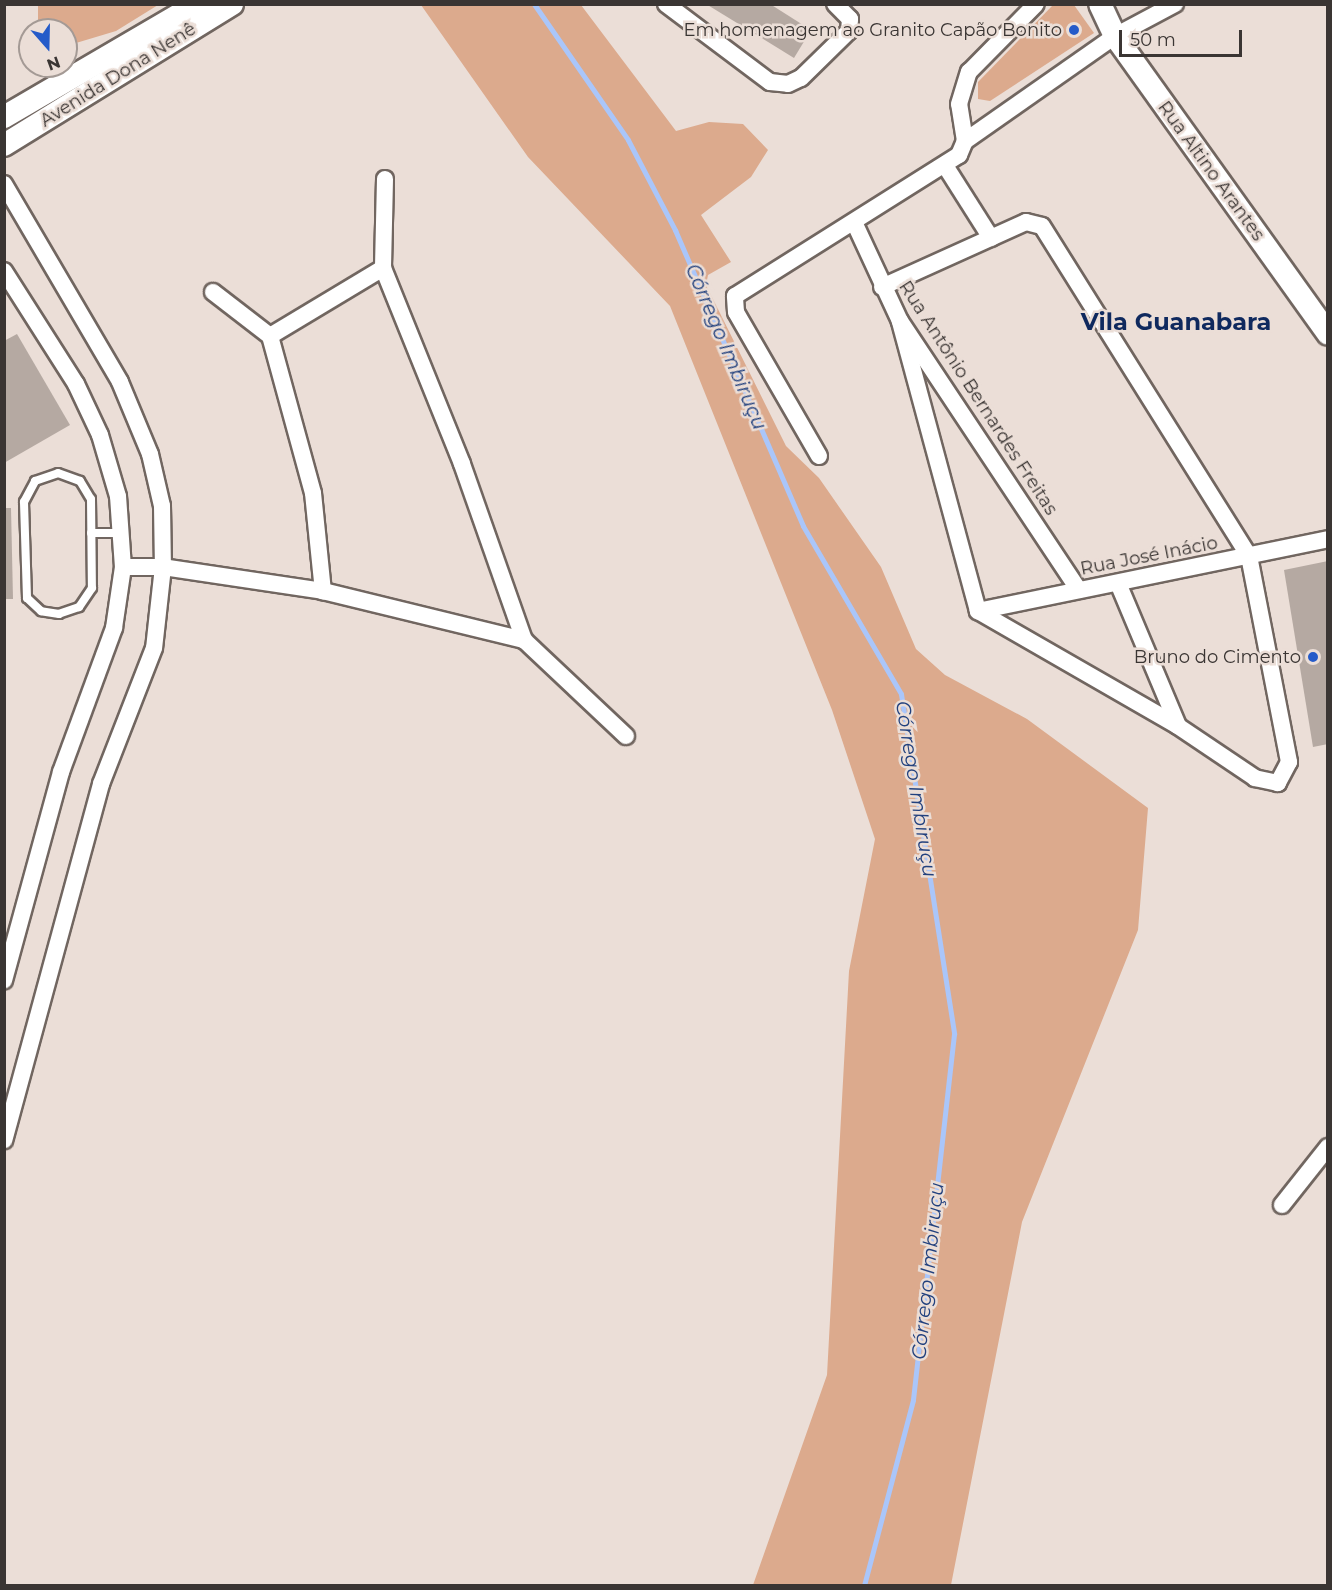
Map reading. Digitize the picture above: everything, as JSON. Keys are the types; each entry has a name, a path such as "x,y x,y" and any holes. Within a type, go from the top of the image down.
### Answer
{"street":[{"name":"Avenida Dona Nenê","path":"4,117 197,4"},
{"name":"Avenida Dona Nenê","path":"4,145 232,4"},
{"path":"666,4 770,82 788,84 849,31 850,19 835,4"},
{"path":"965,141 959,104 969,72 1036,4"},
{"name":"Rua Altino Arantes","path":"1100,4 1115,36 1328,334"},
{"path":"819,456 736,312 735,296 946,167 965,141 1115,36 1174,4"},
{"path":"946,167 991,238"},
{"path":"385,179 383,268 462,464 524,640 626,736"},
{"path":"4,184 132,412 162,506 163,567 154,648 102,784 4,1140"},
{"name":"Rua Antônio Bernardes Freitas","path":"854,222 882,287 900,321 1079,590"},
{"path":"882,287 1026,222 1042,226 1249,556 1289,762 1278,783 1255,778 1178,726 978,611 900,321"},
{"path":"270,336 383,268"},
{"path":"4,271 76,384 100,435 118,496 123,567 114,628 61,772 4,980"},
{"path":"213,292 270,336 314,492 322,591"},
{"name":"Rua José Inácio","path":"978,611 1328,539"},
{"path":"123,567 163,567 322,591 524,640"},
{"path":"1118,583 1178,726"},
{"path":"1282,1205 1328,1147"}],"lane":[{"path":"58,472 80,481 91,499 91,533 92,588 86,598 80,607 59,614 41,611 27,598 24,502 35,481 58,472"},
{"path":"91,533 121,533"}],"shaded area":[{"path":"38,4 158,5 116,31 78,42 78,18 38,18"},
{"path":"421,5 581,5 676,131 709,122 743,124 768,150 751,177 701,215 731,262 708,275 706,285 786,446 819,478 881,567 916,649 945,675 1027,719 1148,808 1138,930 1022,1222 951,1585 753,1585 827,1375 849,971 875,839 832,710 670,306 528,157"},
{"path":"1053,5 1074,5 1094,33 990,101 978,99 978,82"}],"building":[{"path":"706,4 770,4 811,30 794,58"},
{"path":"17,334 70,425 4,463 4,341"},
{"path":"4,508 11,508 13,599 4,599"},
{"name":"Bruno do Cimento","path":"1328,561 1328,744 1313,747 1284,570"}],"waterway":[{"name":"Córrego Imbiruçu","path":"534,4 628,140 675,230 803,526 901,694 954,1034 913,1400 864,1586"}],"place":[{"name":"Em homenagem ao Granito Capão Bonito","path":"1074,30"},
{"name":"Bruno do Cimento","path":"1313,657"}],"district":[{"name":"Vila Guanabara","path":"1176,322"}]}
